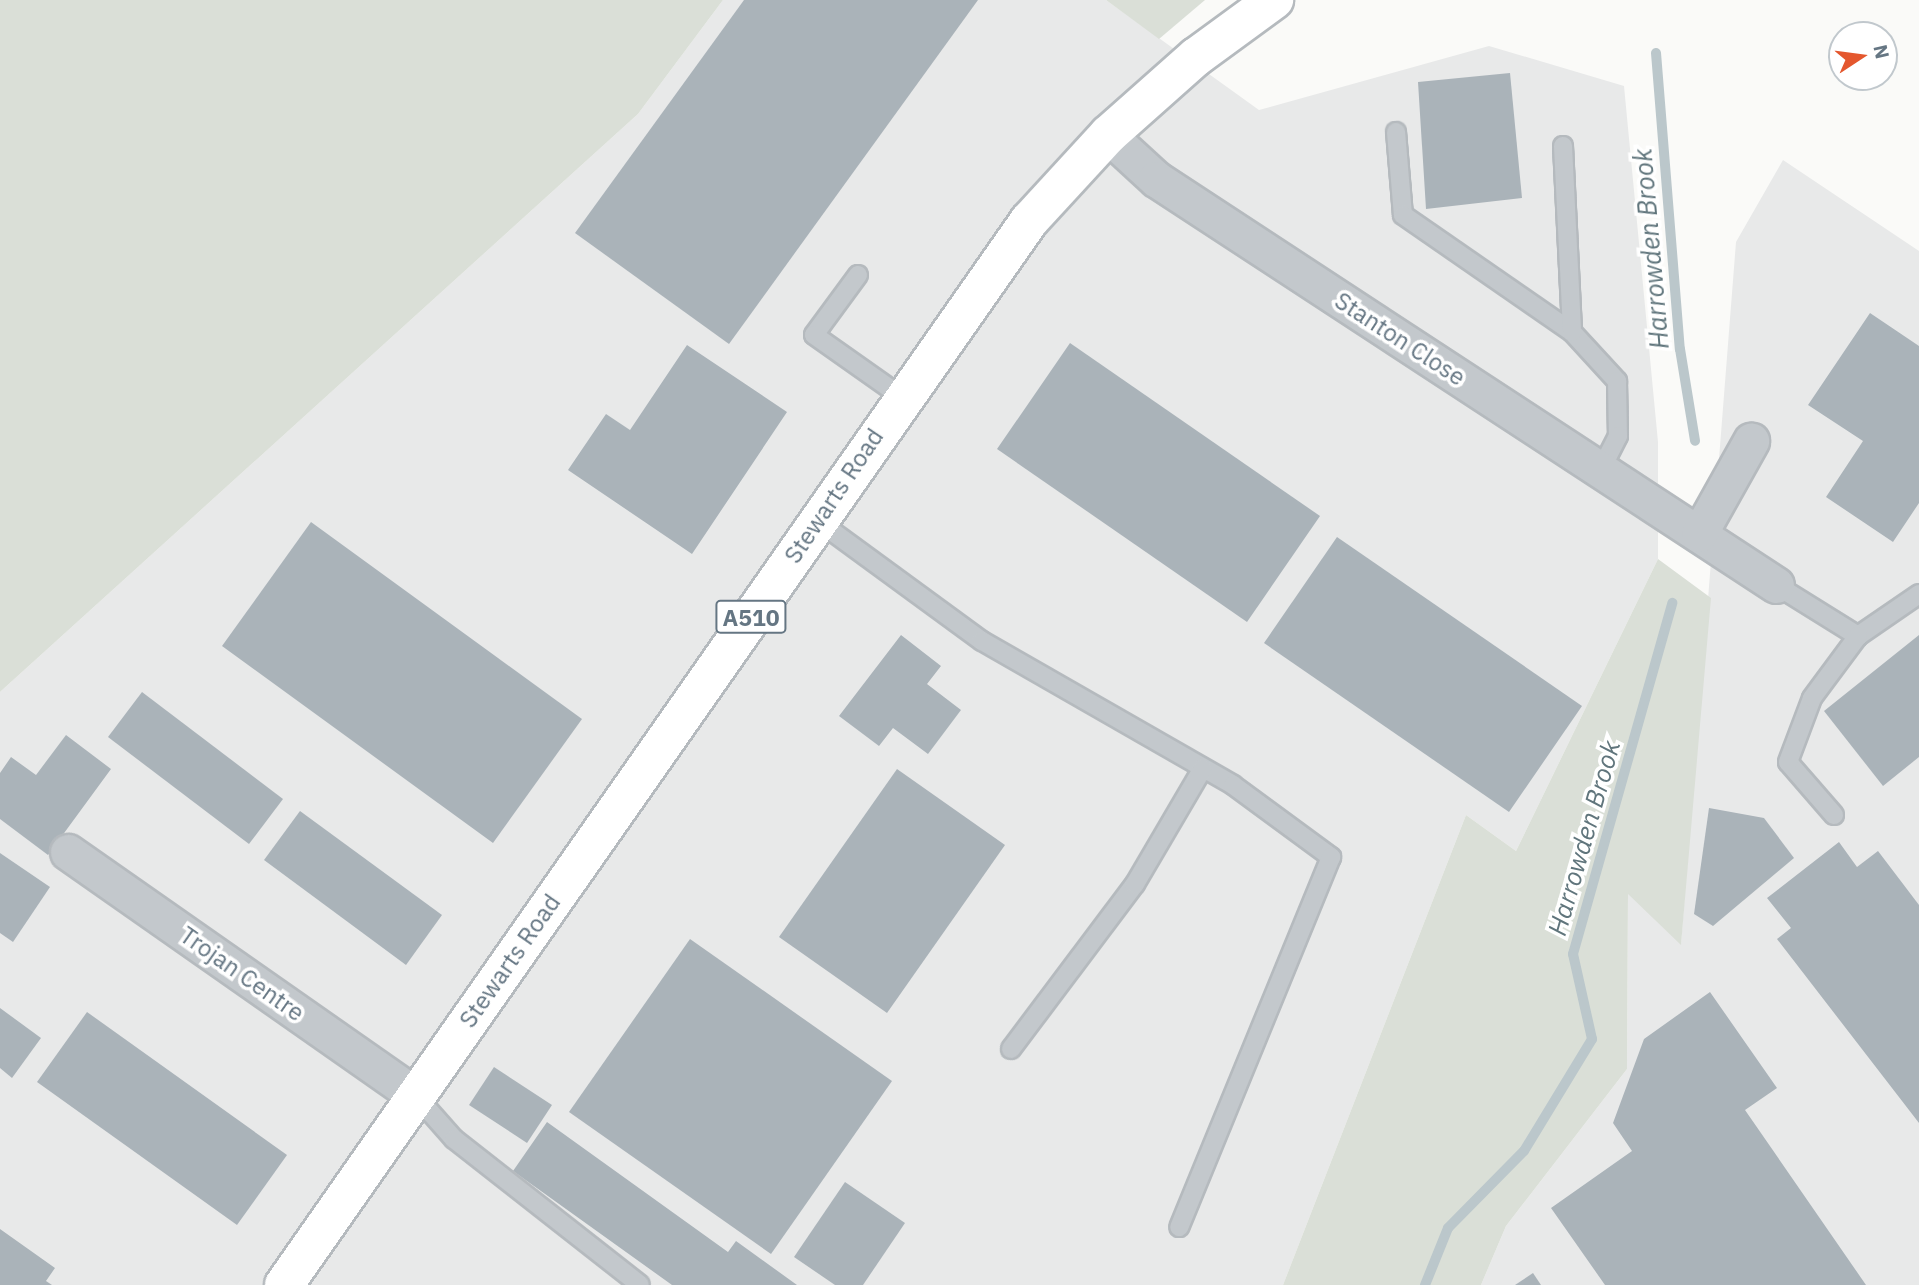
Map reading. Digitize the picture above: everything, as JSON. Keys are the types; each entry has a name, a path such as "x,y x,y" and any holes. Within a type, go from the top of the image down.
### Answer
{"main road":[{"name":"Stewarts Road","path":"284,1285 818,522 902,397 1029,221 1108,135 1196,57 1274,0"}],"street":[{"name":"Stanton Close","path":"1108,135 1156,179 1776,585"},
{"path":"1699,534 1751,441"},
{"name":"Trojan Centre","path":"68,852 416,1096"}],"lane":[{"path":"1396,132 1403,215 1572,332 1617,381 1618,436 1601,470"},
{"path":"1563,146 1572,332"},
{"path":"858,275 814,335 902,397"},
{"path":"818,522 982,641 1203,768 1331,857 1179,1227"},
{"path":"1776,585 1858,635"},
{"path":"1833,815 1788,762 1812,698 1858,635 1919,594"},
{"path":"1012,1049 1135,884 1203,768"},
{"path":"416,1096 454,1139 640,1285"}],"shaded area":[{"path":"0,0 723,0 638,114 0,692"},
{"path":"723,0 1106,0 1259,110 1489,46 1624,86 1658,442 1658,559 1516,851 1466,815 1283,1285 0,1285 0,692 638,114"},
{"path":"1106,0 1205,0 1159,39"},
{"path":"1783,160 1919,251 1919,1285 1481,1285 1506,1226 1627,1069 1628,893 1681,944 1736,242"},
{"path":"1658,559 1711,598 1681,945 1628,894 1627,1069 1506,1226 1481,1285 1283,1285 1466,815 1516,851"}],"building":[{"path":"744,0 978,0 729,344 575,233"},
{"path":"1510,73 1522,198 1426,209 1418,82"},
{"path":"1870,313 1919,346 1919,503 1893,542 1826,497 1863,441 1808,405"},
{"path":"1070,343 1320,516 1247,622 997,449"},
{"path":"687,345 787,412 692,554 568,470 606,414 630,430"},
{"path":"311,522 582,719 493,843 222,646"},
{"path":"1337,537 1582,706 1509,812 1264,643"},
{"path":"901,635 941,666 927,684 961,710 928,754 893,728 879,746 839,716"},
{"path":"1919,635 1919,757 1883,786 1824,711"},
{"path":"142,692 283,799 249,844 108,737"},
{"path":"66,735 111,769 48,855 0,819 0,773 11,757 36,775"},
{"path":"897,769 1005,845 887,1013 779,937"},
{"path":"1709,808 1764,818 1794,858 1713,926 1694,914"},
{"path":"300,811 442,915 406,965 264,860"},
{"path":"1839,842 1857,867 1878,851 1919,905 1919,1123 1777,939 1791,928 1767,898"},
{"path":"0,853 50,887 13,942 0,933"},
{"path":"690,939 892,1081 771,1254 569,1112"},
{"path":"1710,992 1777,1088 1745,1110 1866,1285 1605,1285 1551,1208 1632,1151 1613,1123 1644,1039"},
{"path":"0,1008 41,1038 12,1078 0,1068"},
{"path":"87,1012 287,1155 237,1225 37,1082"},
{"path":"494,1067 552,1105 527,1143 469,1105"},
{"path":"547,1122 728,1252 736,1241 797,1285 672,1285 513,1171"},
{"path":"845,1182 905,1223 863,1285 835,1285 794,1257"},
{"path":"0,1229 55,1268 46,1281 52,1285 0,1285"},
{"path":"1533,1273 1541,1285 1515,1285"}],"waterway":[{"name":"Harrowden Brook","path":"1656,53 1680,349 1695,441"},
{"name":"Harrowden Brook","path":"1425,1285 1448,1228 1524,1151 1592,1039 1573,954 1672,603"}]}
